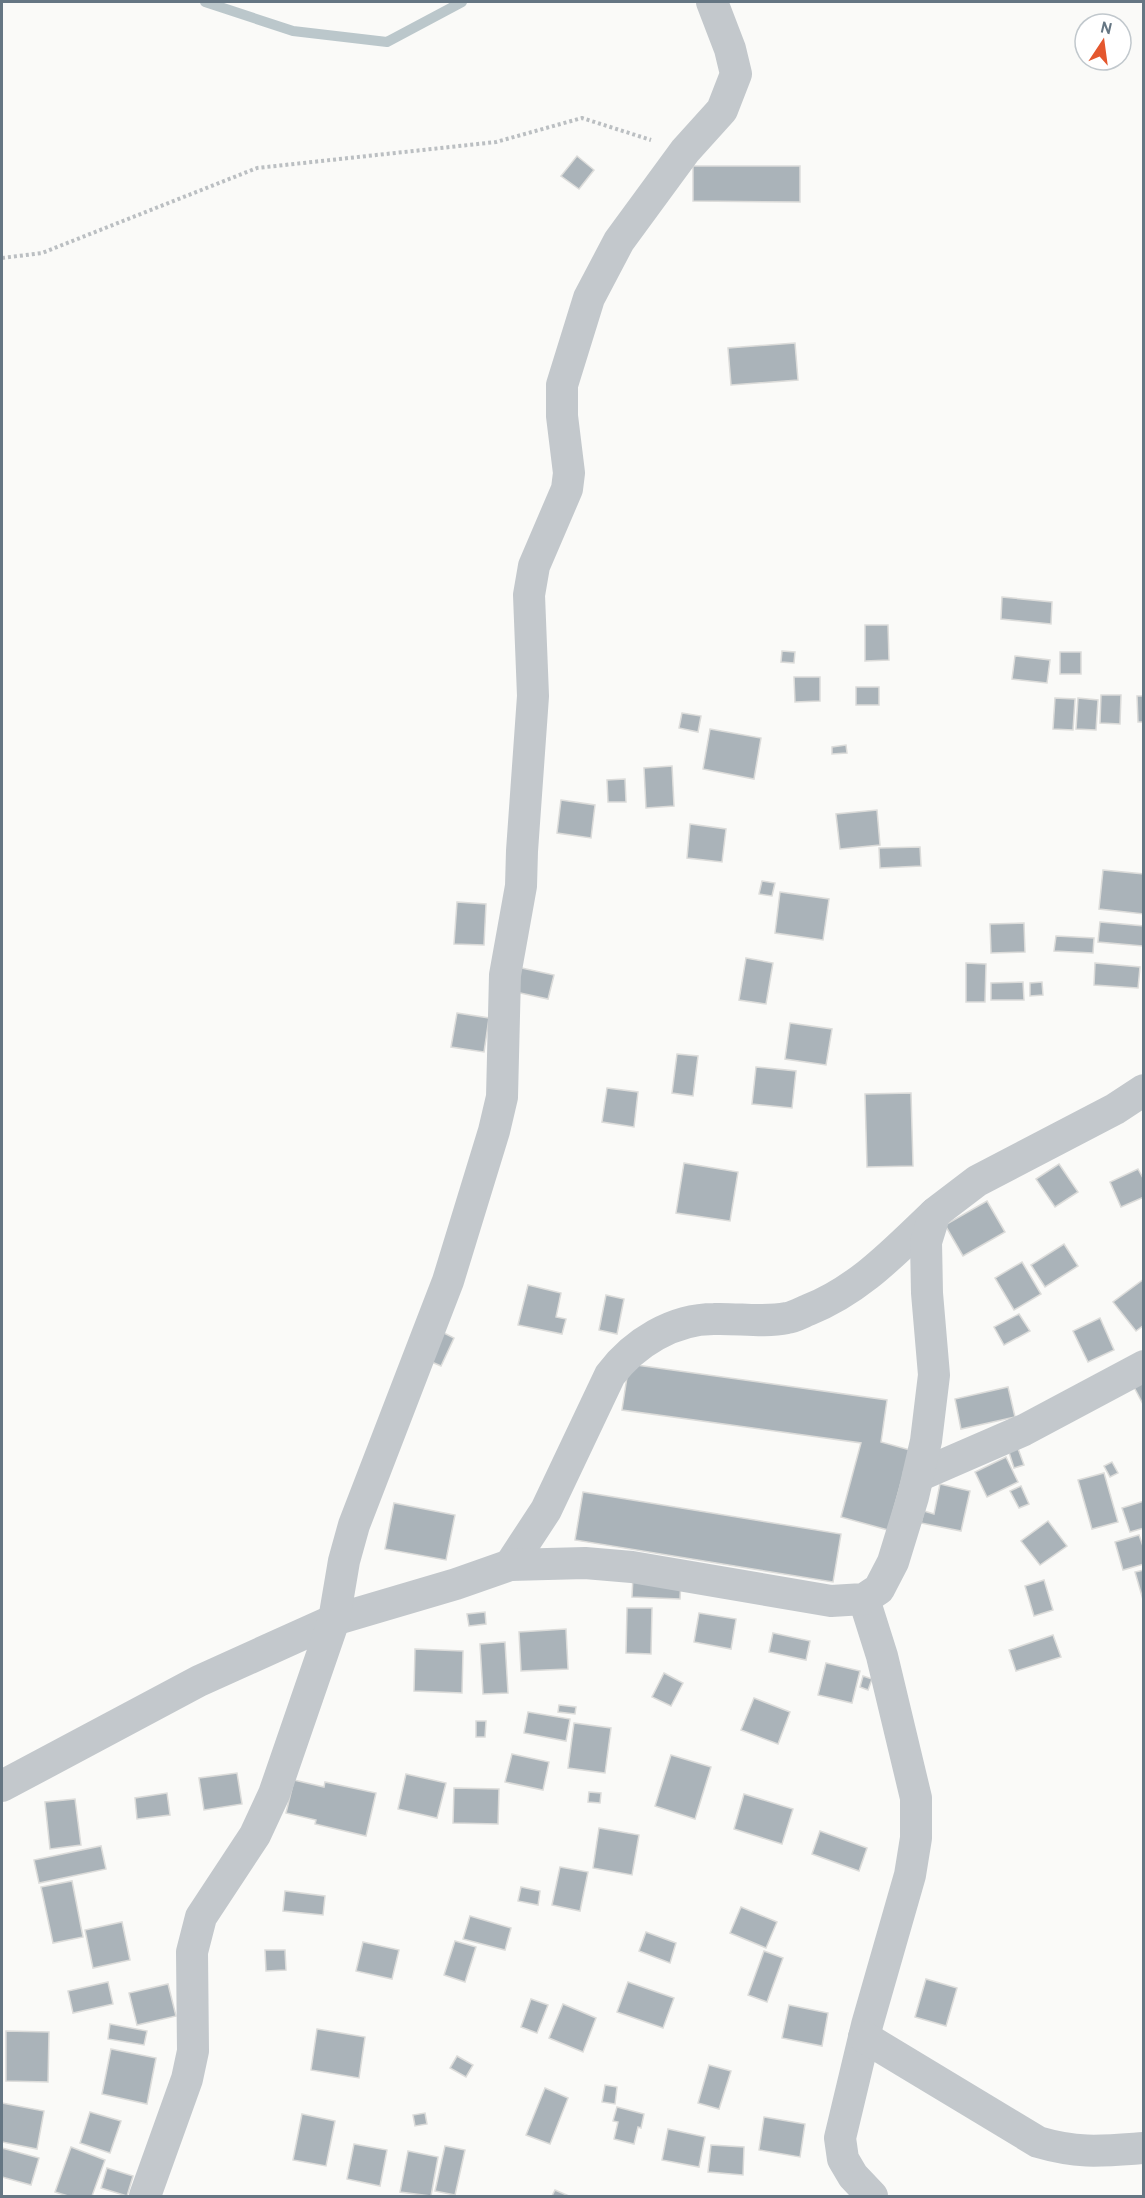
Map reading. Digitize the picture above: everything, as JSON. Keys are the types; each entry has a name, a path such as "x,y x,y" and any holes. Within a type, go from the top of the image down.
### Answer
{"street":[{"path":"145,2196 187,2079 193,2051 192,1952 201,1917 255,1835 274,1794 334,1620 344,1561 354,1525 448,1281 494,1131 502,1097 505,975 521,886 533,696 529,594 534,566 567,489 569,473 562,416 562,386 589,297 620,241 685,152 722,110 735,74 730,49 712,2"},
{"path":"510,1565 546,1510 610,1376 623,1358 660,1332 684,1323 712,1318 752,1321 788,1318 824,1304 866,1278 935,1213 977,1181 1115,1109 1143,1090"},
{"path":"2,1786 199,1682 334,1620 456,1584 510,1565 585,1563 632,1567 831,1600 864,1599 879,1589 893,1562 926,1441 934,1375 927,1293 926,1242 935,1213"},
{"path":"918,1476 1024,1430 1143,1366"},
{"path":"864,1599 882,1656 916,1798 916,1838 910,1875 864,2037 840,2138 843,2159 853,2176 872,2196"},
{"path":"864,2037 1038,2142 1063,2149 1091,2152 1143,2148"}],"path":[{"path":"2,258 42,254 257,168 496,142 582,118 685,152"}],"building":[{"path":"577,156 594,170 579,189 561,176"},
{"path":"693,166 800,166 800,202 693,201"},
{"path":"795,343 798,380 731,385 728,348"},
{"path":"1002,597 1052,602 1051,624 1001,619"},
{"path":"865,625 888,625 889,660 865,661"},
{"path":"782,651 795,652 794,663 781,662"},
{"path":"1060,652 1081,652 1081,674 1060,674"},
{"path":"1015,656 1050,660 1047,683 1012,679"},
{"path":"794,677 820,677 820,701 795,702"},
{"path":"856,687 879,687 879,705 856,705"},
{"path":"1101,695 1121,695 1120,724 1100,723"},
{"path":"1137,696 1144,696 1144,722 1138,722"},
{"path":"1055,698 1075,699 1073,730 1053,729"},
{"path":"1078,698 1098,700 1096,730 1076,729"},
{"path":"682,713 701,716 698,732 679,728"},
{"path":"710,729 761,738 754,779 703,769"},
{"path":"846,745 847,753 832,754 832,747"},
{"path":"672,766 674,806 646,808 644,768"},
{"path":"625,779 626,802 608,802 607,780"},
{"path":"561,800 595,805 591,838 557,833"},
{"path":"877,810 880,845 840,849 836,814"},
{"path":"690,824 726,829 722,862 687,858"},
{"path":"920,847 921,866 880,868 879,848"},
{"path":"1103,870 1144,874 1144,914 1099,909"},
{"path":"762,881 775,883 772,896 759,894"},
{"path":"780,892 829,899 823,940 775,933"},
{"path":"457,902 486,904 484,945 454,944"},
{"path":"1100,922 1144,926 1143,946 1098,942"},
{"path":"1024,923 1025,952 991,953 990,924"},
{"path":"1056,936 1094,938 1093,953 1054,951"},
{"path":"746,958 773,963 766,1004 739,1000"},
{"path":"966,963 986,964 985,1002 966,1002"},
{"path":"1095,963 1140,967 1138,988 1094,985"},
{"path":"517,967 554,975 548,999 511,991"},
{"path":"1023,982 1024,1000 991,1000 991,983"},
{"path":"1042,982 1043,995 1030,996 1030,983"},
{"path":"457,1013 489,1018 484,1052 451,1047"},
{"path":"790,1023 832,1029 826,1065 785,1059"},
{"path":"677,1054 698,1056 693,1096 672,1093"},
{"path":"756,1067 796,1071 792,1108 752,1104"},
{"path":"607,1088 638,1092 634,1127 602,1122"},
{"path":"911,1093 913,1166 867,1167 865,1094"},
{"path":"684,1163 738,1172 730,1221 676,1213"},
{"path":"1059,1164 1078,1192 1055,1207 1036,1179"},
{"path":"1138,1169 1144,1180 1144,1197 1121,1207 1110,1182"},
{"path":"987,1201 1005,1232 963,1256 945,1225"},
{"path":"1064,1244 1078,1266 1045,1287 1031,1265"},
{"path":"1022,1262 1041,1294 1014,1310 995,1278"},
{"path":"1144,1279 1144,1325 1136,1331 1113,1302"},
{"path":"528,1285 561,1293 556,1317 566,1319 562,1334 518,1325"},
{"path":"606,1295 624,1299 617,1334 599,1330"},
{"path":"1019,1314 1030,1331 1004,1345 994,1327"},
{"path":"1100,1318 1114,1350 1088,1362 1073,1331"},
{"path":"440,1331 454,1338 441,1366 427,1360"},
{"path":"629,1364 887,1400 881,1442 910,1450 888,1530 841,1517 861,1443 622,1410"},
{"path":"1144,1382 1144,1406 1134,1387"},
{"path":"1008,1387 1015,1417 961,1429 955,1399"},
{"path":"1016,1443 1024,1465 1014,1468 1007,1446"},
{"path":"1006,1457 1018,1482 987,1497 975,1472"},
{"path":"1112,1462 1118,1473 1110,1477 1104,1466"},
{"path":"1104,1473 1118,1522 1092,1529 1078,1480"},
{"path":"940,1484 970,1491 961,1531 921,1523 924,1511 934,1514"},
{"path":"1021,1486 1029,1504 1019,1508 1010,1491"},
{"path":"583,1492 841,1534 833,1582 575,1540"},
{"path":"1144,1501 1144,1528 1130,1532 1122,1508"},
{"path":"394,1503 455,1515 446,1560 385,1549"},
{"path":"1048,1521 1067,1546 1040,1565 1021,1541"},
{"path":"1139,1535 1144,1549 1144,1564 1123,1570 1115,1542"},
{"path":"1144,1570 1144,1603 1135,1572"},
{"path":"633,1577 681,1579 680,1599 632,1597"},
{"path":"1044,1580 1053,1610 1034,1616 1025,1586"},
{"path":"627,1608 652,1608 651,1654 626,1653"},
{"path":"485,1612 486,1624 469,1626 467,1614"},
{"path":"699,1613 736,1619 731,1649 694,1642"},
{"path":"566,1629 568,1669 521,1671 519,1632"},
{"path":"773,1633 810,1641 806,1660 769,1652"},
{"path":"1053,1635 1061,1657 1016,1671 1009,1650"},
{"path":"505,1642 508,1693 483,1694 480,1644"},
{"path":"415,1649 463,1651 462,1693 414,1691"},
{"path":"826,1663 860,1671 852,1703 818,1695"},
{"path":"664,1673 683,1683 671,1706 652,1697"},
{"path":"863,1676 872,1679 868,1690 860,1687"},
{"path":"754,1698 790,1712 778,1744 741,1730"},
{"path":"559,1705 576,1707 575,1714 558,1712"},
{"path":"528,1712 570,1719 566,1741 524,1733"},
{"path":"476,1721 486,1721 485,1737 476,1737"},
{"path":"574,1723 611,1728 605,1773 568,1768"},
{"path":"512,1754 549,1762 543,1790 505,1782"},
{"path":"671,1755 711,1767 695,1819 655,1806"},
{"path":"237,1773 242,1804 204,1810 199,1778"},
{"path":"406,1774 446,1783 437,1818 398,1809"},
{"path":"294,1780 324,1787 325,1782 376,1793 366,1836 315,1824 316,1820 286,1813"},
{"path":"454,1788 499,1789 498,1824 453,1823"},
{"path":"589,1792 601,1793 600,1803 588,1802"},
{"path":"167,1793 170,1815 137,1819 135,1798"},
{"path":"744,1794 793,1809 782,1844 734,1829"},
{"path":"75,1799 81,1845 50,1849 45,1802"},
{"path":"599,1828 639,1835 632,1875 593,1868"},
{"path":"820,1831 867,1848 859,1871 812,1854"},
{"path":"101,1846 106,1869 39,1883 34,1860"},
{"path":"560,1867 588,1872 580,1911 552,1905"},
{"path":"72,1881 83,1937 53,1943 41,1887"},
{"path":"521,1887 540,1891 538,1905 518,1901"},
{"path":"285,1891 325,1896 323,1915 283,1911"},
{"path":"741,1907 777,1922 766,1948 730,1933"},
{"path":"470,1916 511,1928 505,1950 463,1939"},
{"path":"122,1922 130,1960 93,1968 85,1930"},
{"path":"646,1932 676,1943 670,1963 639,1951"},
{"path":"455,1941 476,1947 465,1982 444,1975"},
{"path":"363,1942 399,1950 392,1979 356,1971"},
{"path":"265,1950 285,1950 286,1970 266,1971"},
{"path":"764,1951 783,1958 767,2002 748,1995"},
{"path":"926,1979 957,1988 946,2026 915,2017"},
{"path":"108,1982 113,2004 73,2013 68,1991"},
{"path":"628,1982 674,1998 663,2028 617,2012"},
{"path":"168,1984 176,2016 137,2025 129,1993"},
{"path":"531,1999 548,2005 537,2033 521,2027"},
{"path":"563,2004 596,2018 583,2052 549,2038"},
{"path":"789,2005 828,2013 822,2046 782,2038"},
{"path":"110,2024 147,2031 144,2045 108,2039"},
{"path":"317,2029 365,2037 359,2078 311,2070"},
{"path":"6,2031 49,2032 48,2082 6,2081"},
{"path":"111,2049 156,2058 147,2104 102,2094"},
{"path":"457,2056 473,2065 466,2077 450,2068"},
{"path":"709,2065 731,2071 719,2109 698,2103"},
{"path":"605,2085 617,2087 615,2104 602,2102"},
{"path":"545,2088 568,2098 550,2144 526,2135"},
{"path":"2,2103 44,2111 37,2149 2,2142"},
{"path":"617,2107 644,2114 634,2144 614,2139 618,2122 613,2121"},
{"path":"90,2112 121,2121 110,2153 80,2143"},
{"path":"425,2113 427,2124 415,2126 413,2115"},
{"path":"302,2114 335,2121 326,2166 293,2160"},
{"path":"764,2117 805,2124 800,2157 759,2150"},
{"path":"668,2129 705,2137 699,2167 662,2160"},
{"path":"354,2144 387,2150 380,2186 347,2179"},
{"path":"711,2145 744,2147 743,2175 708,2172"},
{"path":"445,2146 465,2150 455,2195 435,2191"},
{"path":"71,2147 105,2160 92,2196 68,2196 55,2192"},
{"path":"2,2148 39,2158 31,2185 2,2177"},
{"path":"408,2151 438,2157 431,2196 400,2192"},
{"path":"107,2168 133,2176 127,2196 101,2188"},
{"path":"555,2190 569,2196 552,2196"}],"waterway":[{"path":"205,2 293,31 387,42 462,2"}]}
